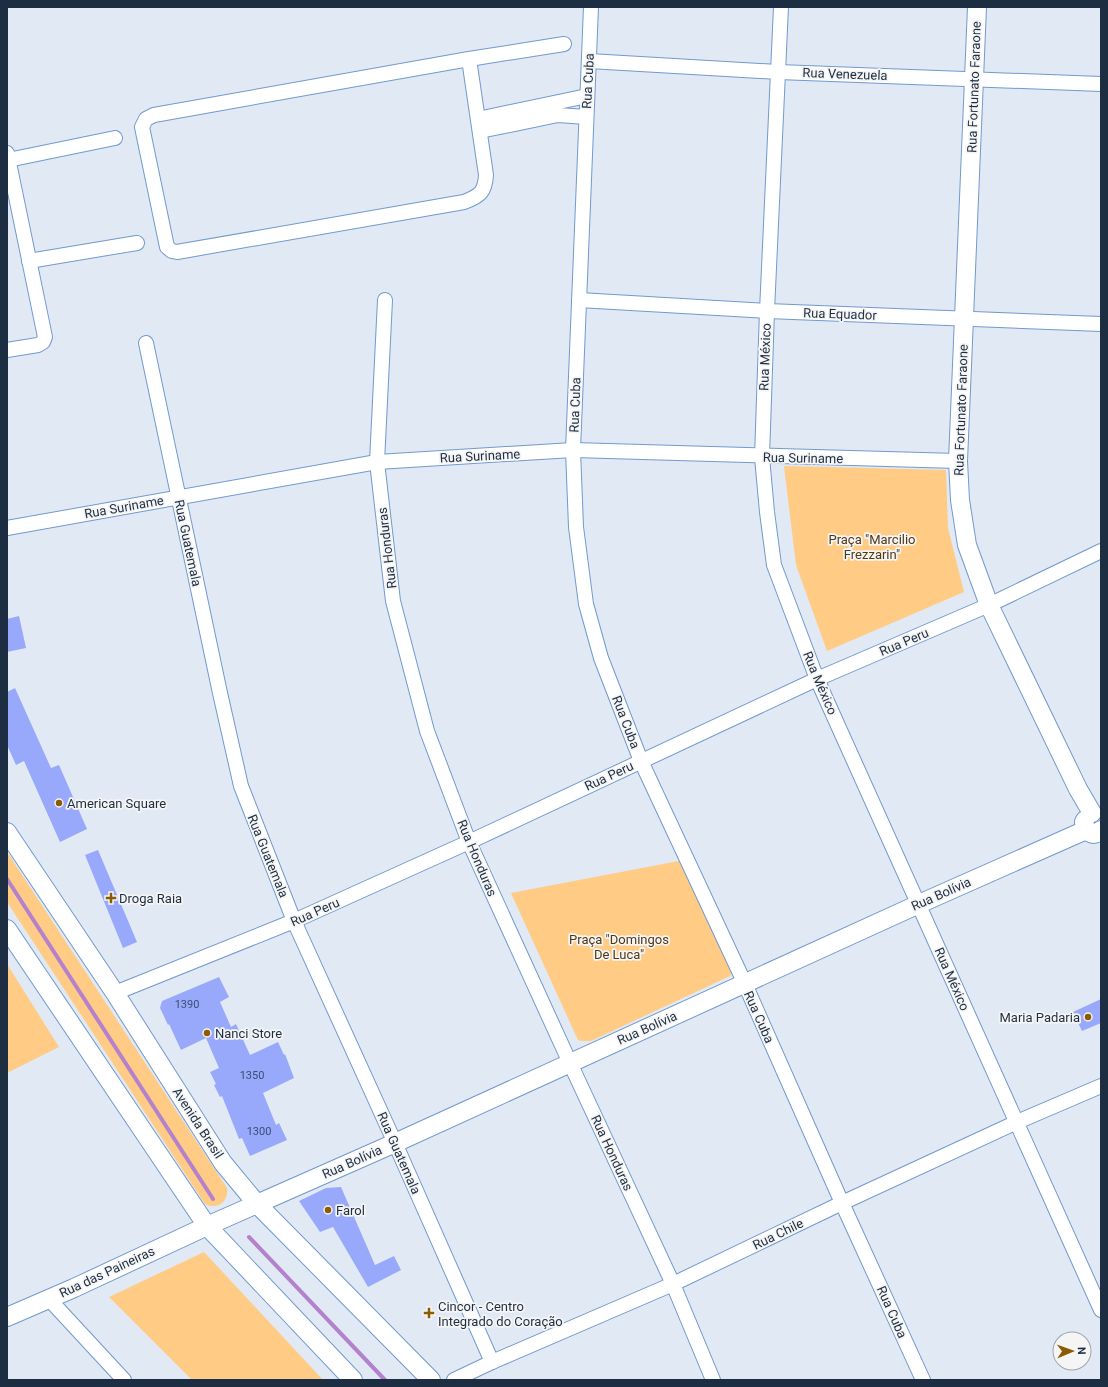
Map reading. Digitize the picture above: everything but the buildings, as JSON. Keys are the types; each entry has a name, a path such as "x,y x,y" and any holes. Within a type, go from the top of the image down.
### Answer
{"main road":[{"name":"Rua Fortunato Faraone","path":"977,7 958,462 960,500 967,545 989,605 1096,827"},
{"name":"Rua Bolívia","path":"207,1226 395,1143 919,904 1096,827"},
{"name":"Avenida Brasil","path":"7,832 115,993 223,1163 257,1204 431,1380"},
{"path":"7,930 207,1226 353,1380"},
{"name":"Rua das Paineiras","path":"7,1317 207,1226"}],"street":[{"name":"Rua Cuba","path":"591,7 573,450 576,527 586,604 602,658 641,761 745,984 842,1203 923,1380"},
{"name":"Rua México","path":"781,7 762,457 774,565 817,679 1101,1310"},
{"path":"469,59 486,175 485,185 481,193 474,198 464,202 177,252 172,251 167,246 142,127 146,119 154,115 469,59 564,44"},
{"name":"Rua Venezuela","path":"589,61 778,72 1101,84"},
{"path":"479,125 587,96"},
{"path":"479,125 558,115 586,116"},
{"path":"7,350 38,345 43,342 45,337 30,261 13,210 8,156 115,138"},
{"path":"30,261 137,243"},
{"name":"Rua Honduras","path":"385,300 377,462 393,601 427,731 469,842 673,1284 713,1380"},
{"name":"Rua Equador","path":"579,300 767,311 1101,324"},
{"name":"Rua Guatemala","path":"146,343 178,498 241,786 294,921 395,1143 492,1362"},
{"name":"Rua Suriname","path":"7,528 377,462 573,450 958,462"},
{"name":"Rua Peru","path":"115,993 294,921 469,842 817,679 989,605 1101,551"},
{"name":"Rua Chile","path":"454,1380 492,1362 673,1284 1016,1122 1101,1086"},
{"path":"49,1299 124,1380"}],"green space":[{"name":"Praça \"Marcilio Frezzarin\"","path":"784,466 946,470 948,528 964,592 827,651 796,565"},
{"path":"7,852 227,1188 226,1197 221,1204 209,1206 205,1204 7,902"},
{"name":"Praça \"Domingos De Luca\"","path":"684,860 732,972 730,976 591,1041 578,1040 511,893"},
{"path":"7,964 59,1047 7,1073"},
{"path":"204,1252 323,1380 192,1380 109,1297"}],"waterway":[{"path":"7,879 213,1199"},
{"path":"249,1237 385,1380"}],"place":[{"name":"American Square","path":"59,803"},
{"name":"Droga Raia","path":"111,898"},
{"name":"Maria Padaria","path":"1088,1017"},
{"name":"Nanci Store","path":"207,1033"},
{"name":"Farol","path":"328,1210"},
{"name":"Cincor - Centro Integrado do Coração","path":"429,1313"}]}
